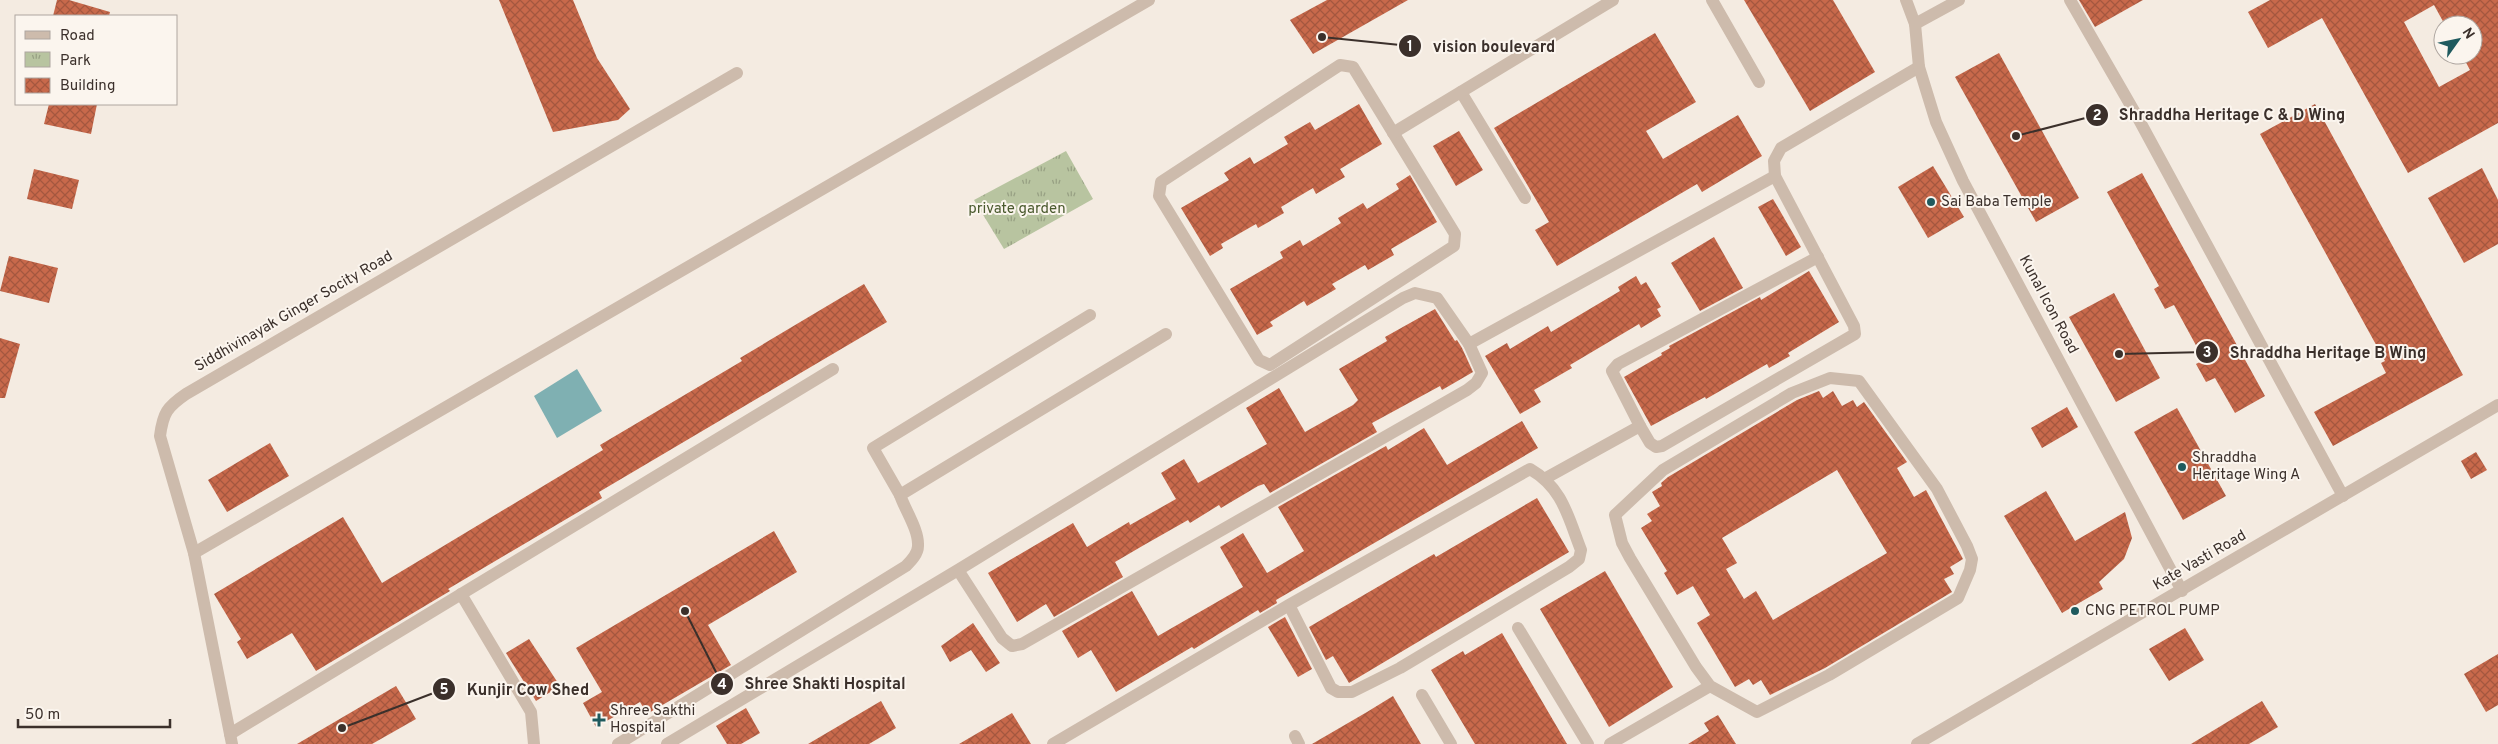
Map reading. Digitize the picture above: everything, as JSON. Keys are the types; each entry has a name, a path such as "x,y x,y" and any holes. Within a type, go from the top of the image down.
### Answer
{"street":[{"path":"194,553 1149,0"},
{"path":"1393,133 1613,0"},
{"path":"1712,0 1759,82"},
{"name":"Kunal Icon Road","path":"1906,0 1916,24 1919,67 1936,122 1963,181 2182,590"},
{"path":"1916,24 1960,0"},
{"path":"2070,0 2138,118 2343,496"},
{"path":"1340,65 1353,67 1393,133 1455,234 1454,246 1270,365 1260,360 1159,196 1161,182 1340,65"},
{"path":"1818,257 1618,364 1612,371 1650,443 1656,447 1662,446 1855,334 1854,326 1818,257 1775,176 1774,162 1781,148 1919,67"},
{"name":"Siddhivinayak Ginger Socity Road","path":"231,739 194,553 160,436 163,416 172,404 186,394 737,73"},
{"path":"1462,92 1524,198"},
{"path":"1469,344 1775,176"},
{"path":"667,744 958,570 1403,298 1416,293 1437,298 1469,344 1482,373 1476,383 1467,390 1022,644 1012,646 1002,638 958,570"},
{"path":"618,744 879,585 906,566 914,558 918,547 915,529 900,494 873,448 1090,315"},
{"path":"900,494 1166,334"},
{"path":"231,739 461,594 833,369"},
{"path":"1830,378 1859,381 1937,489 1967,546 1972,559 1970,570 1958,598 1829,675 1757,712 1710,686 1696,667 1630,558 1622,543 1615,515 1663,470 1792,393 1830,378"},
{"name":"Kate Vasti Road","path":"1917,744 2498,405"},
{"path":"1546,478 1640,426"},
{"path":"1053,744 1289,605 1530,469 1546,478 1558,492 1581,550 1578,559 1570,567 1400,668 1352,692 1338,692 1331,688 1289,605"},
{"path":"461,594 531,712 534,744"},
{"path":"1518,628 1588,744"},
{"path":"1610,744 1710,686"},
{"path":"1422,695 1451,744"}],"green space":[{"name":"private garden","path":"1066,151 1093,199 1004,249 974,200"}],"water":[{"path":"577,369 602,411 557,438 534,396"}],"building":[{"path":"57,0 69,0 110,12 109,15 53,15"},
{"path":"499,0 573,0 597,58 630,109 618,120 553,132"},
{"path":"1327,0 1408,0 1313,54 1290,20"},
{"path":"1744,0 1833,0 1875,72 1810,111"},
{"path":"2079,0 2143,0 2095,27"},
{"path":"2270,0 2498,0 2498,123 2408,173 2322,18 2268,48 2248,12"},
{"path":"1655,33 1696,102 1646,131 1663,159 1738,115 1762,156 1702,192 1697,184 1557,266 1535,230 1549,222 1494,128"},
{"path":"1999,53 2079,198 2036,222 1955,77"},
{"path":"1359,104 1382,144 1340,169 1345,177 1316,194 1313,188 1281,207 1284,213 1258,228 1256,224 1221,244 1223,248 1210,256 1181,208 1229,180 1224,173 1250,157 1254,164 1288,144 1284,137 1310,122 1315,130"},
{"path":"2315,104 2463,375 2333,446 2314,412 2386,373 2381,363 2385,361 2260,134"},
{"path":"49,105 97,105 91,134 44,124"},
{"path":"1459,131 1483,170 1456,186 1433,146"},
{"name":"Sai Baba Temple","path":"1933,166 1964,217 1928,238 1898,187"},
{"path":"2482,168 2498,200 2498,244 2464,263 2428,198"},
{"path":"34,169 79,180 72,209 27,199"},
{"path":"2142,173 2265,396 2235,413 2215,378 2206,382 2196,364 2204,360 2174,305 2165,309 2154,289 2159,286 2107,192"},
{"path":"1410,175 1437,222 1391,249 1394,255 1368,270 1365,265 1332,284 1336,289 1307,306 1304,301 1270,322 1273,326 1257,335 1230,289 1283,258 1280,252 1300,240 1303,246 1341,223 1338,218 1363,203 1367,209 1399,189 1396,184"},
{"path":"1773,199 1801,247 1786,256 1758,207"},
{"path":"1714,237 1743,288 1700,311 1671,263"},
{"path":"9,256 58,268 49,303 0,291"},
{"path":"1809,271 1839,322 1788,353 1790,356 1769,368 1767,364 1706,399 1705,397 1651,426 1624,377 1662,355 1661,353 1670,348 1669,346 1760,297 1761,300"},
{"path":"1636,276 1641,285 1646,282 1661,307 1657,309 1661,316 1641,328 1639,324 1570,365 1572,368 1534,390 1541,402 1520,414 1485,356 1507,343 1510,349 1548,326 1551,332 1620,291 1618,287"},
{"path":"864,284 887,322 599,492 602,498 448,589 450,591 316,671 292,633 247,659 237,642 241,639 214,594 343,517 382,583 603,450 600,445 742,361 740,358"},
{"path":"2114,293 2160,378 2116,402 2069,317"},
{"path":"1435,309 1455,341 1457,340 1462,348 1473,372 1442,390 1440,386 1372,423 1377,432 1270,493 1264,484 1258,486 1221,508 1219,505 1190,523 1188,520 1144,545 1115,562 1123,577 1054,617 1046,604 1017,622 988,573 1073,523 1087,547 1129,522 1130,525 1176,499 1161,473 1184,459 1198,483 1267,444 1246,408 1279,388 1305,432 1353,405 1358,400 1339,369 1387,341 1385,337"},
{"path":"0,338 20,344 5,398 0,398"},
{"path":"1819,391 1823,398 1833,391 1842,406 1853,400 1857,407 1864,402 1907,462 1897,468 1914,497 1926,490 1963,559 1950,567 1954,574 1944,579 1952,592 1825,668 1770,695 1761,680 1753,685 1749,679 1735,687 1697,623 1710,615 1693,586 1677,595 1664,573 1667,571 1641,528 1652,521 1647,514 1660,506 1652,492 1662,486 1661,483 1668,477 1797,400","holes":["1837,470 1887,553 1773,620 1756,591 1744,599 1726,569 1737,563 1722,538"]},
{"path":"2067,407 2078,427 2042,448 2031,428"},
{"name":"Shraddha Heritage Wing A","path":"2177,408 2226,496 2183,520 2134,432"},
{"path":"1522,421 1538,448 1276,600 1277,603 1260,613 1258,610 1194,649 1192,647 1116,692 1091,650 1078,658 1062,631 1132,591 1158,636 1243,587 1220,547 1243,533 1267,573 1304,551 1278,507 1386,446 1388,450 1424,428 1447,465"},
{"path":"270,443 289,476 227,512 208,480"},
{"path":"2476,452 2487,470 2471,479 2461,461"},
{"path":"2046,491 2075,541 2125,512 2132,538 2124,559 2099,582 2103,589 2062,613 2004,516"},
{"path":"1537,498 1569,552 1349,683 1333,656 1326,660 1309,627 1434,554 1436,557"},
{"path":"774,531 797,572 708,625 731,665 647,714 640,702 596,727 583,703 602,692 576,648"},
{"path":"1605,571 1673,687 1609,727 1540,609"},
{"path":"1285,617 1312,669 1298,677 1268,627"},
{"path":"973,623 1000,663 986,672 971,650 950,662 941,646"},
{"path":"2185,628 2204,660 2169,681 2149,649"},
{"path":"1502,633 1567,744 1475,744 1431,670 1463,651 1465,655"},
{"path":"529,639 560,686 536,701 506,653"},
{"path":"2498,654 2498,705 2486,712 2464,674"},
{"path":"396,686 416,719 372,744 297,744"},
{"path":"1393,696 1421,744 1312,744 1367,712"},
{"path":"881,701 896,728 869,744 808,744"},
{"path":"2262,701 2278,727 2249,744 2191,744"},
{"path":"746,708 760,733 741,744 727,744 716,726"},
{"path":"1012,713 1031,744 959,744"},
{"path":"1718,715 1736,744 1688,744 1709,731 1704,723"}],"place":[{"name":"vision boulevard","path":"1322,37"},
{"name":"Shraddha Heritage C & D Wing","path":"2016,136"},
{"name":"Sai Baba Temple","path":"1931,202"},
{"name":"Shraddha Heritage B Wing","path":"2119,354"},
{"name":"Shraddha Heritage Wing A","path":"2182,467"},
{"name":"Shree Shakti Hospital","path":"685,611"},
{"name":"CNG PETROL PUMP","path":"2075,611"},
{"name":"Shree Sakthi Hospital","path":"599,720"},
{"name":"Kunjir Cow Shed","path":"342,728"}]}
